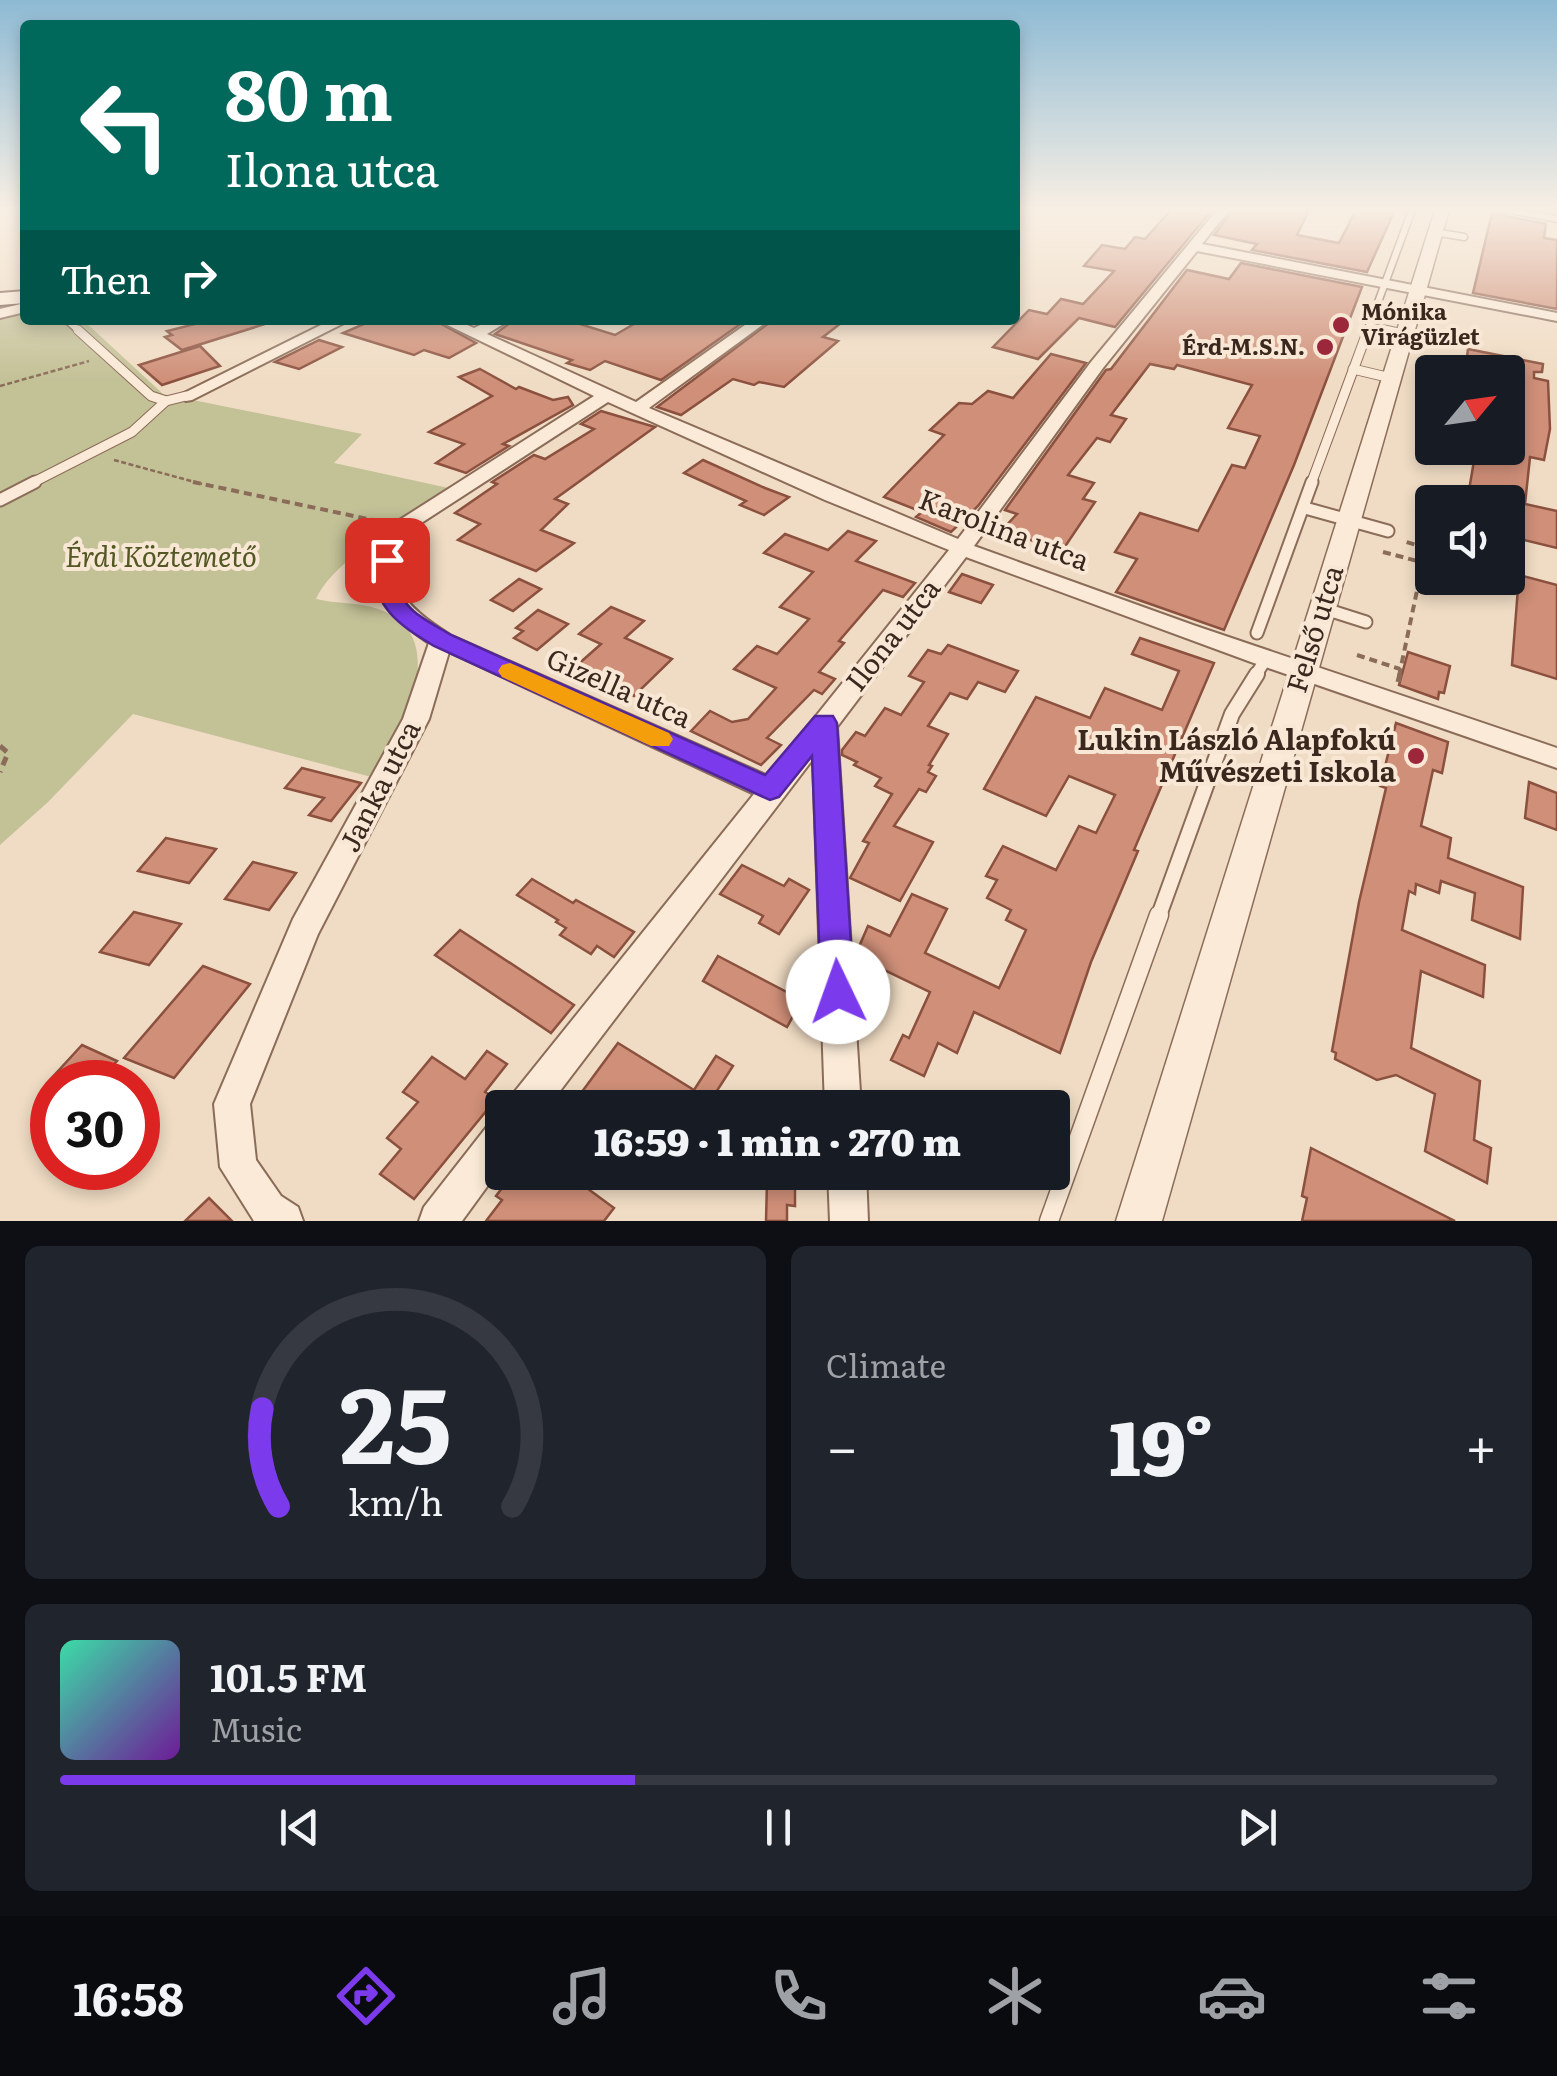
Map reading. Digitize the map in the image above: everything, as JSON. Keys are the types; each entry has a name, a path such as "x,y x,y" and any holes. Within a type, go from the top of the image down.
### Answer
{"street":[{"name":"Ilona utca","path":"539,1090 1176,267"},
{"path":"1300,267 1557,317"},
{"name":"Felső utca","path":"1139,1221 1423,267"},
{"path":"186,396 333,325"},
{"name":"Karolina utca","path":"455,325 636,410 962,548 1302,672 1557,758"},
{"path":"475,334 493,325"},
{"path":"636,410 755,325"},
{"path":"442,640 410,621 392,604 384,580 389,544 405,525 606,396"},
{"name":"Gizella utca","path":"442,640 770,789"},
{"name":"Janka utca","path":"284,1221 268,1209 238,1167 232,1104 304,929 416,719 442,640"},
{"path":"824,723 843,1090"},
{"path":"438,1221 485,1159"},
{"path":"848,1190 849,1221"}],"lane":[{"path":"1257,634 1392,267"},
{"path":"73,325 151,396 166,401"},
{"path":"1369,326 1403,334"},
{"path":"1353,369 1391,378"},
{"path":"0,500 132,432 166,401 186,396"},
{"path":"1305,508 1388,532"},
{"path":"1322,608 1366,622"},
{"path":"1049,1221 1232,714 1266,659"}],"path":[{"path":"0,386 108,356"},
{"path":"90,454 226,491 383,522"},
{"path":"1400,540 1415,545"},
{"path":"1384,552 1415,560"},
{"path":"1394,703 1418,595"},
{"path":"1357,655 1401,669"},
{"path":"0,746 8,753 0,772"}],"green space":[{"name":"Érdi Köztemető","path":"20,313 20,325 88,325 163,394 362,434 334,463 453,489 357,553 325,584 316,599 378,609 401,622 413,640 418,661 416,686 379,779 133,714 48,802 0,845 0,319"}],"building":[{"path":"1090,267 1165,267 1115,327 1079,318 1038,359 993,347 1014,325 1020,325 1029,310 1047,314 1061,299 1083,304 1114,271"},
{"path":"1238,267 1261,267 1362,287 1294,465 1224,630 1116,592 1137,559 1115,552 1140,513 1198,531 1232,465 1245,468 1260,436 1228,428 1252,385 1177,365 1174,369 1150,364 1111,415 1126,419 1110,442 1097,438 1068,475 1094,483 1083,499 1095,502 1062,551 1002,530 1017,514 1005,510 1106,370 1111,369 1187,270 1229,279"},
{"path":"1341,267 1369,267 1367,272"},
{"path":"1479,267 1557,267 1557,309 1473,293"},
{"path":"191,325 262,325 182,350 165,337 172,335 167,331"},
{"path":"361,325 443,325 476,343 449,358 424,350 414,355 343,333"},
{"path":"507,325 583,325 615,335 632,325 739,325 661,380 605,361 590,370 495,334"},
{"path":"766,325 839,325 823,337 838,341 784,387 733,379 681,415 657,407"},
{"path":"319,340 342,347 299,369 275,362"},
{"path":"200,346 220,366 162,385 139,365"},
{"path":"1468,349 1498,355 1467,355"},
{"path":"1051,354 1086,363 978,506 951,532 916,517 922,512 884,497 944,435 930,430 959,403 972,404 988,391 1013,398"},
{"path":"1525,360 1543,364 1542,372 1534,372 1534,378 1548,381 1550,429 1544,460 1530,457 1525,504 1525,485 1470,485 1473,465 1525,465"},
{"path":"480,369 516,389 553,400 568,397 573,405 503,444 509,446 466,473 436,463 464,444 429,432 492,396 459,377"},
{"path":"601,411 655,427 555,499 568,504 541,530 574,543 536,571 458,540 480,524 455,513 497,484 492,482 534,455 545,459 594,429 581,424"},
{"path":"703,460 789,497 764,515 740,505 746,501 684,473"},
{"path":"1525,504 1557,511 1557,548 1525,540"},
{"path":"848,531 876,541 856,561 915,583 903,597 883,590 839,641 844,643 819,672 835,679 822,694 814,690 767,738 781,745 761,765 691,731 710,711 732,722 748,719 776,688 734,669 757,646 777,654 809,619 780,607 813,572 764,553 785,534 828,550"},
{"path":"962,574 993,585 981,603 949,592"},
{"path":"1525,577 1557,585 1557,679 1512,665 1517,595 1525,595"},
{"path":"519,579 541,589 513,611 491,600"},
{"path":"611,607 644,621 625,638 672,659 634,696 574,668 601,644 579,634"},
{"path":"538,610 568,624 537,650 514,638 523,631 516,628"},
{"path":"1140,638 1214,663 1134,850 1138,851 1091,962 1060,1053 974,1012 957,1053 938,1043 924,1076 891,1060 903,1035 909,1038 930,992 855,956 868,926 890,936 912,894 947,909 925,953 999,988 1026,930 1006,920 1011,910 987,898 997,880 986,876 1003,846 1056,870 1079,826 1096,833 1115,795 1069,776 1046,816 984,789 1036,697 1090,718 1105,688 1162,710 1179,671 1132,654"},
{"path":"948,645 1018,671 1005,692 978,682 967,699 950,693 928,726 948,734 929,765 932,766 928,772 936,776 926,792 919,789 894,826 933,842 900,901 850,878 869,843 863,841 892,794 875,786 881,778 854,765 857,762 842,755 842,750 856,732 865,736 885,708 901,715 924,682 909,676 928,650 941,654"},
{"path":"1408,652 1450,666 1444,693 1439,692 1438,699 1399,685"},
{"path":"1396,723 1448,742 1442,773 1433,770 1421,826 1451,838 1448,858 1523,887 1520,939 1472,920 1475,893 1441,881 1439,893 1416,884 1415,894 1409,891 1402,930 1485,965 1483,997 1421,971 1411,1048 1480,1081 1474,1140 1491,1148 1487,1183 1425,1151 1435,1094 1396,1075 1377,1080 1335,1059 1336,1053 1332,1051 1359,902 1386,788 1380,786"},
{"path":"302,768 361,783 331,821 309,815 324,798 285,788"},
{"path":"1529,782 1557,793 1557,830 1525,818"},
{"path":"166,838 216,849 189,883 138,871"},
{"path":"253,862 296,873 269,910 225,899"},
{"path":"742,865 784,886 789,879 809,890 779,934 759,923 763,916 720,894"},
{"path":"532,879 634,932 614,957 597,946 591,954 560,935 566,928 558,920 517,895"},
{"path":"134,912 181,924 149,965 100,952"},
{"path":"460,930 574,1005 551,1033 435,955"},
{"path":"718,956 802,1000 787,1027 703,981"},
{"path":"203,966 250,984 174,1078 160,1072 160,1060 124,1058"},
{"path":"618,1043 694,1090 583,1090"},
{"path":"82,1045 115,1060 68,1060"},
{"path":"487,1051 507,1064 485,1090 485,1112 414,1199 380,1174 401,1149 387,1138 418,1102 403,1092 432,1057 465,1079"},
{"path":"716,1056 733,1066 717,1090 694,1090"},
{"path":"1311,1148 1455,1221 1302,1221 1307,1198 1302,1196"},
{"path":"500,1190 590,1190 614,1208 604,1221 486,1221 502,1200 496,1196"},
{"path":"767,1190 795,1190 795,1206 787,1205 787,1221 766,1221"},
{"path":"209,1198 232,1221 185,1221"}],"slow traffic":[{"path":"510,671 660,739"}],"place":[{"name":"Mónika Virágüzlet","path":"1341,325"},
{"name":"Érd-M.S.N.","path":"1325,347"},
{"name":"Lukin László Alapfokú Művészeti Iskola","path":"1416,756"}],"route":[{"path":"387,560 384,580 392,604 410,621 442,640 770,789 824,723 838,992"}]}
